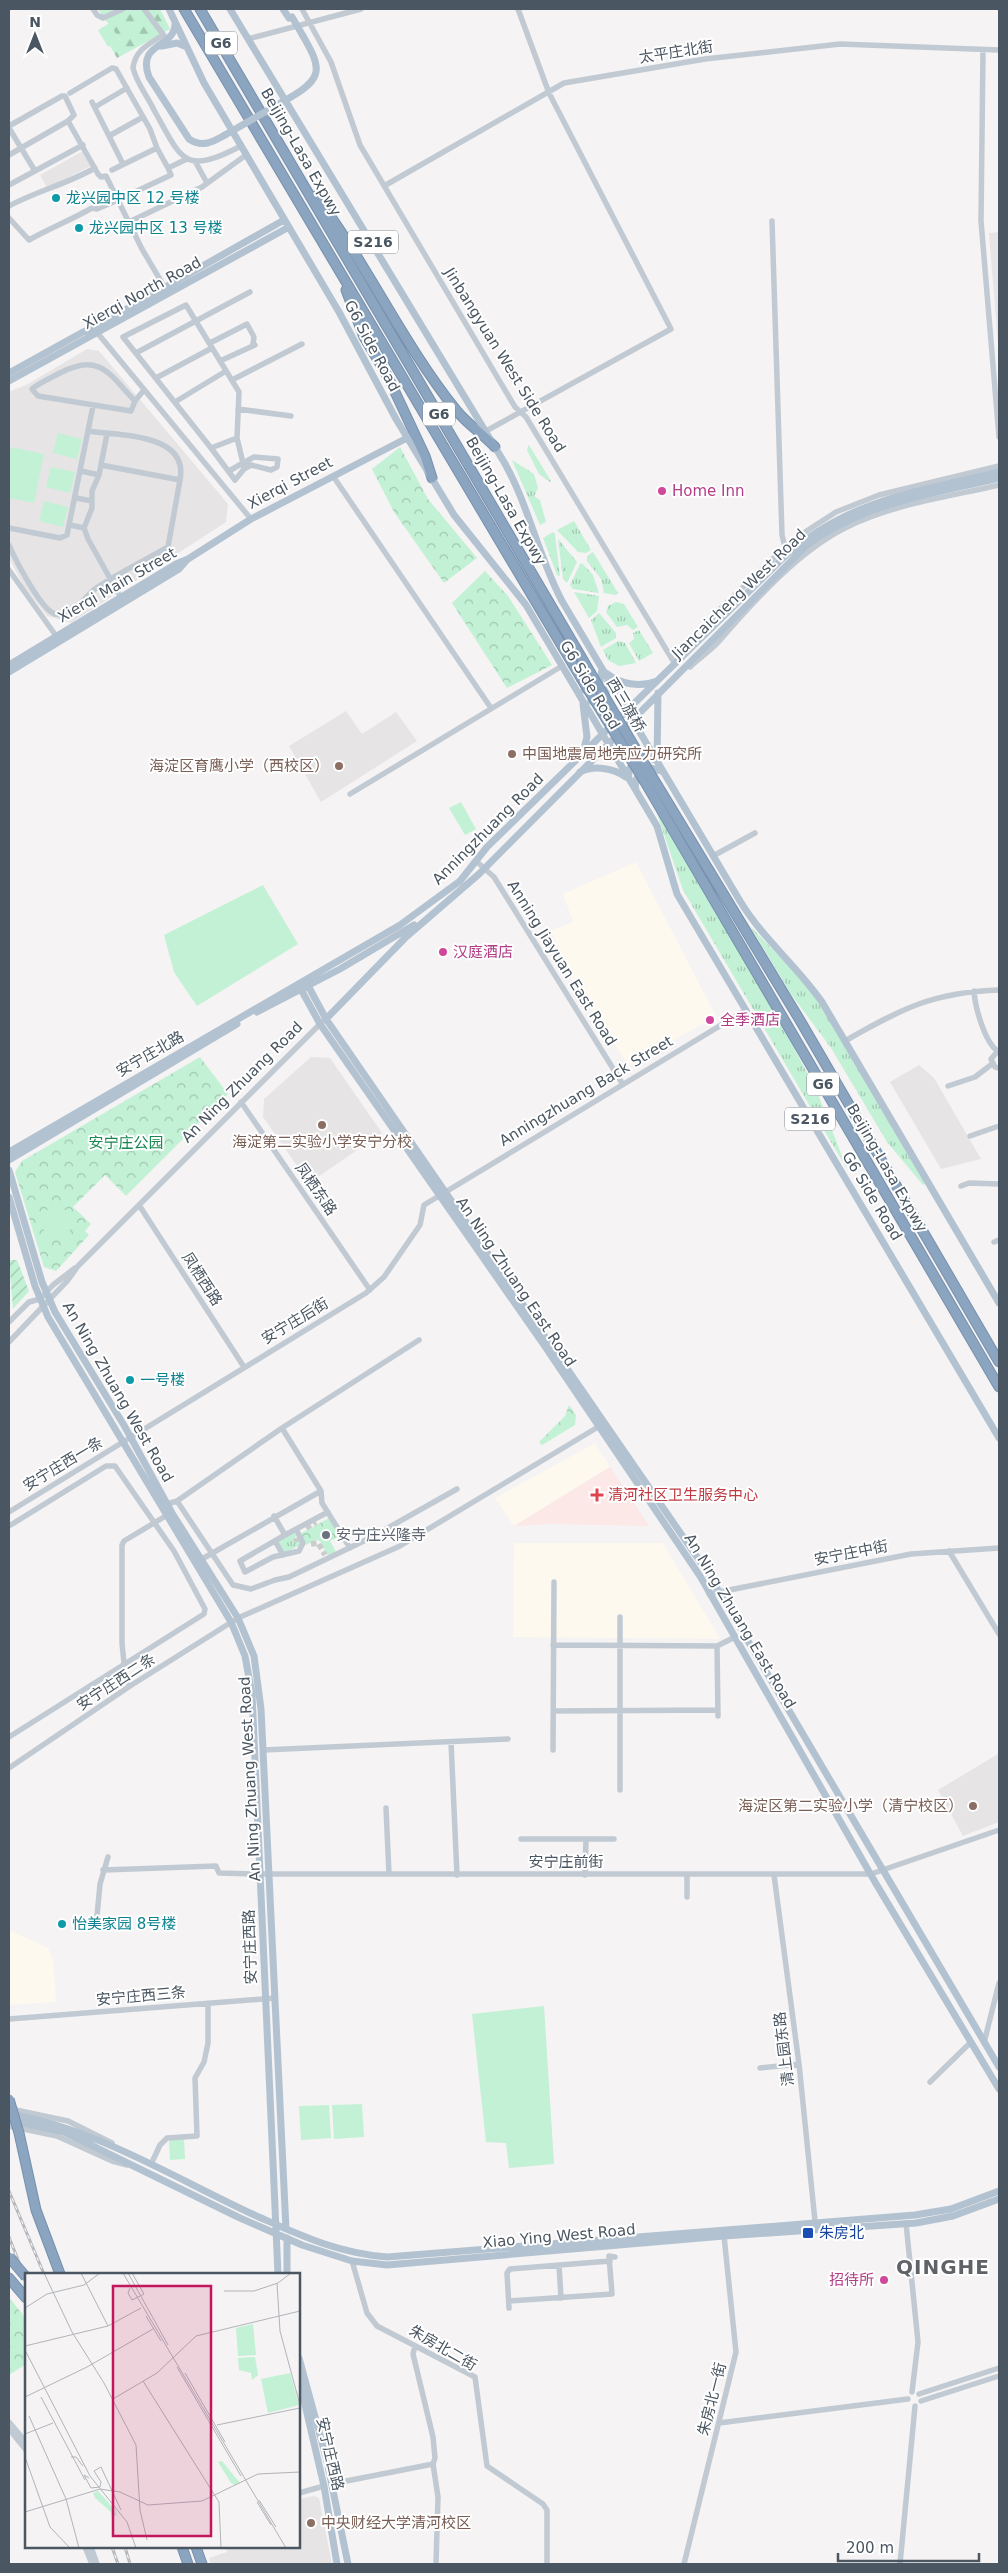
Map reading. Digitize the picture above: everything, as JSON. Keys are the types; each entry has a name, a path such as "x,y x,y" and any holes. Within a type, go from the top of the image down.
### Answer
{"highway":[{"name":"Beijing-Lasa Expwy","path":"184,9 581,678"},
{"name":"Beijing-Lasa Expwy","path":"200,9 590,672"},
{"name":"Beijing-Lasa Expwy","path":"229,84 276,164"},
{"path":"288,157 337,223 420,358 457,412 495,447"},
{"path":"337,266 364,337 388,377 425,456 432,478"},
{"name":"西三旗桥","path":"590,672 649,780"},
{"name":"西三旗桥","path":"581,678 649,780"},
{"name":"Beijing-Lasa Expwy","path":"649,780 798,1017 999,1362"},
{"name":"Beijing-Lasa Expwy","path":"649,780 999,1387"},
{"path":"9,2099 19,2133 36,2210 60,2273"},
{"path":"9,2258 25,2276"},
{"path":"9,2278 25,2297"},
{"path":"182,2548 188,2564"},
{"path":"196,2548 203,2564"},
{"path":"200,2548 203,2564"}],"main road":[{"name":"G6 Side Road","path":"169,9 204,83 339,312 408,438 458,521 521,597 637,792 660,834 670,878 677,894 999,1438"},
{"name":"G6 Side Road","path":"230,9 486,431 518,489 556,590 607,678 751,919 810,985 999,1303"},
{"path":"174,19 175,30 165,37 150,53 146,68 183,132 191,141 198,144 210,143 309,86 316,72 314,57 283,9"},
{"path":"287,9 290,18"},
{"path":"187,48 184,44 177,43 160,48 151,60 154,77 190,135 199,140 207,140 224,134"},
{"name":"Xierqi North Road","path":"9,382 165,288 284,220"},
{"name":"Xierqi North Road","path":"9,373 83,332 95,331 289,227"},
{"name":"Xierqi Street","path":"188,559 251,519 408,438"},
{"name":"Jiancaicheng West Road","path":"627,711 789,553 820,528 862,507 999,472"},
{"name":"Jiancaicheng West Road","path":"607,743 645,705 658,698 789,553 867,511 999,478"},
{"name":"Xierqi Main Street","path":"9,672 121,598 188,559"},
{"name":"Xierqi Main Street","path":"9,665 179,569 188,559"},
{"path":"601,667 611,677 630,684 651,683 661,678"},
{"path":"573,685 583,690 597,685 602,678 601,667"},
{"path":"580,696 584,701 592,701 604,696 608,689 607,678"},
{"path":"579,757 584,750 587,737 580,696"},
{"path":"658,698 656,752 661,768"},
{"name":"Anningzhuang Road","path":"303,984 414,915 460,881 485,850 627,711"},
{"name":"Anningzhuang Road","path":"431,914 465,887 607,743"},
{"path":"630,782 628,771 633,763 646,757 661,768"},
{"path":"637,792 635,781 639,774 652,768 661,768"},
{"path":"575,775 586,769 606,769 621,774 630,782"},
{"path":"303,984 340,969 431,914"},
{"name":"An Ning Zhuang Road","path":"323,1021 431,914"},
{"name":"An Ning Zhuang East Road","path":"303,984 323,1021 708,1573 716,1590 999,2067"},
{"name":"安宁庄北路","path":"9,1152 303,984"},
{"name":"安宁庄北路","path":"9,1160 303,984"},
{"name":"An Ning Zhuang West Road","path":"9,1170 48,1296 55,1312 127,1440 167,1504 169,1515 202,1559 234,1620 258,1672 286,2229"},
{"name":"An Ning Zhuang East Road","path":"443,1192 598,1427 700,1576 871,1874 999,2089"},
{"path":"9,1197 42,1302 234,1620"},
{"name":"安宁庄西路","path":"234,1620 245,1656 252,1694 278,2273"},
{"name":"Xiao Ying West Road","path":"9,2114 66,2127 287,2238 330,2255 352,2261 387,2265 724,2236 906,2223 953,2216 999,2199"},
{"name":"Xiao Ying West Road","path":"9,2120 64,2132 331,2247 358,2254 387,2257 815,2221 916,2215 951,2208 999,2191"},
{"path":"287,2238 287,2273"},
{"path":"300,2362 348,2564"},
{"name":"安宁庄西路","path":"300,2384 328,2485 337,2564"}],"street":[{"path":"93,9 97,15 104,18 123,9"},
{"path":"144,9 165,37 139,52 134,63 134,72 176,151 194,161 215,160 241,146"},
{"name":"Jinbangyuan West Side Road","path":"302,9 331,62 357,138 384,186 674,664"},
{"path":"248,39 361,9"},
{"path":"486,431 671,329 549,92 518,9"},
{"name":"太平庄北街","path":"384,186 564,83 696,61 840,44 999,50"},
{"path":"983,50 981,221 999,437"},
{"path":"9,218 29,240 55,225 63,225 92,208 97,209 171,175 143,117 116,69 112,68 70,92"},
{"path":"123,164 94,104 127,88"},
{"path":"9,155 21,148 68,121 74,115 65,96 9,127 21,148 35,171"},
{"path":"109,136 143,117"},
{"path":"68,121 101,177 106,176 121,198 142,249 165,288"},
{"path":"9,185 82,145"},
{"path":"112,170 157,148"},
{"path":"228,154 234,163"},
{"path":"130,222 207,183 246,155"},
{"path":"168,168 185,157"},
{"path":"194,161 207,183"},
{"path":"9,206 31,194 40,194 63,182 70,182 95,168"},
{"path":"772,221 782,539 789,553"},
{"path":"136,353 250,292"},
{"path":"229,471 244,466 251,465 271,470 277,467 278,459 254,457 244,466 236,480 123,336 186,304 239,392 236,438 244,466"},
{"path":"156,378 247,324 254,337 254,344 220,362"},
{"path":"95,331 251,519"},
{"path":"232,380 302,344"},
{"path":"135,400 105,369 98,366 76,364 32,389 38,396 131,411 135,400 144,390"},
{"path":"175,402 226,371"},
{"path":"9,528 62,538 67,535 76,498 93,406"},
{"path":"238,409 291,416"},
{"path":"9,545 26,579 53,614 68,612 84,603 93,590 168,547 180,480 180,462 168,446 162,442 88,431"},
{"path":"84,528 92,510 92,489 99,475 107,434"},
{"path":"211,448 236,438"},
{"path":"101,465 180,480"},
{"name":"Jiancaicheng West Road","path":"789,553 828,516 864,500 999,466"},
{"path":"81,471 99,475"},
{"path":"333,476 491,708"},
{"name":"Jiancaicheng West Road","path":"658,698 695,662 704,656 797,562 836,533 879,514 999,484"},
{"path":"76,498 92,501"},
{"path":"70,525 84,528"},
{"path":"84,528 121,598"},
{"path":"10,574 58,639"},
{"path":"350,794 562,666"},
{"path":"713,856 755,833"},
{"name":"Anning Jiayuan East Road","path":"476,861 494,877 622,1083"},
{"path":"845,1041 918,1002 945,995 999,990"},
{"path":"948,1086 975,1077 992,1064 993,1054 998,1052 978,1015 974,991"},
{"name":"Anningzhuang Back Street","path":"443,1192 746,1010"},
{"name":"An Ning Zhuang Road","path":"9,1342 36,1315 42,1302 68,1280 78,1266 323,1021"},
{"path":"992,1064 999,1068"},
{"name":"凤栖东路","path":"241,1102 370,1290"},
{"path":"970,1136 999,1126"},
{"path":"961,1186 969,1183 999,1184"},
{"name":"安宁庄后街","path":"127,1440 244,1366 370,1290 384,1277 420,1224 424,1205 443,1192"},
{"name":"凤栖西路","path":"139,1205 244,1366"},
{"name":"An Ning Zhuang Road","path":"9,1322 29,1302 42,1302"},
{"path":"167,1504 177,1501 282,1428 419,1340"},
{"name":"安宁庄西二条","path":"9,1768 130,1686 234,1620 400,1546 598,1427"},
{"path":"282,1428 321,1491 322,1503 350,1548"},
{"name":"安宁庄西一条","path":"9,1512 127,1440"},
{"path":"9,1526 106,1466 115,1466 174,1551 204,1604 204,1614 9,1737"},
{"path":"177,1501 233,1584 251,1590 275,1580 289,1577 326,1557 350,1548 457,1489"},
{"path":"202,1559 274,1516 321,1491"},
{"path":"316,1522 329,1513"},
{"path":"296,1529 297,1537 303,1543 299,1551 273,1557 253,1567 248,1556 296,1529 329,1513"},
{"path":"130,1686 122,1666 122,1545 124,1541 169,1515"},
{"path":"274,1516 285,1535"},
{"path":"275,1541 283,1555"},
{"name":"安宁庄中街","path":"709,1594 716,1590 911,1554 999,1548"},
{"path":"949,1551 999,1634"},
{"path":"553,1750 554,1582"},
{"path":"620,1617 620,1790"},
{"path":"553,1645 717,1646 735,1638"},
{"path":"554,1711 718,1713 717,1646"},
{"path":"263,1750 508,1739"},
{"path":"451,1742 457,1875"},
{"path":"386,1808 389,1874"},
{"path":"871,1874 999,1830"},
{"path":"521,1839 614,1839"},
{"path":"585,1875 586,1839"},
{"path":"97,1916 103,1870 108,1857"},
{"name":"安宁庄前街","path":"103,1870 216,1866 219,1873 260,1874 871,1874"},
{"path":"686,1875 687,1897"},
{"name":"清上园东路","path":"774,1875 798,2064 815,2221"},
{"path":"984,2043 999,1984"},
{"name":"安宁庄西三条","path":"9,2019 275,1998"},
{"path":"153,2160 160,2145 167,2138 197,2136 195,2078 204,2062 208,2043 208,2003"},
{"path":"930,2082 971,2042"},
{"path":"760,2068 798,2064"},
{"name":"Xiao Ying West Road","path":"9,2109 68,2121 112,2142 138,2163"},
{"name":"Xiao Ying West Road","path":"9,2126 57,2136 112,2161 138,2163"},
{"path":"906,2223 918,2342 912,2392 908,2399"},
{"path":"286,2229 287,2238"},
{"name":"朱房北一街","path":"684,2564 736,2346 724,2236"},
{"path":"613,2259 612,2294 509,2305 507,2273 510,2269 559,2265 613,2259"},
{"name":"朱房北二街","path":"352,2261 367,2313 377,2326 475,2378 486,2466 543,2504 547,2510 547,2564"},
{"path":"559,2265 561,2298"},
{"path":"415,2346 414,2354 433,2437 435,2458 433,2464 438,2497 436,2564"},
{"path":"900,2564 915,2406 920,2397 999,2368"},
{"path":"912,2392 920,2397 999,2376"},
{"path":"719,2423 908,2399"},
{"path":"908,2399 915,2406"},
{"path":"9,2422 25,2441"},
{"path":"9,2429 25,2449"},
{"path":"300,2493 328,2485 433,2464"},
{"path":"85,2548 92,2564"},
{"path":"91,2548 97,2564"}],"shaded area":[{"path":"83,151 91,166 47,188 40,175"},
{"path":"999,232 999,357 989,233"},
{"path":"87,349 99,351 228,504 226,522 71,623 47,616 23,585 9,558 9,392 28,384"},
{"name":"海淀区育鹰小学（西校区）","path":"346,711 362,734 396,712 417,741 321,802 289,746"},
{"path":"636,862 716,1016 629,1066 574,984 551,931 573,922 563,894"},
{"name":"海淀第二实验小学安宁分校","path":"311,1057 330,1058 382,1133 309,1183 263,1117 264,1099"},
{"path":"919,1065 934,1078 981,1159 941,1169 890,1082"},
{"path":"595,1443 610,1467 514,1526 495,1498"},
{"name":"清河社区卫生服务中心","path":"610,1467 649,1526 552,1524 514,1526"},
{"path":"514,1543 663,1543 720,1639 513,1637"},
{"name":"海淀区第二实验小学（清宁校区）","path":"998,1754 999,1822 963,1836 938,1790"},
{"path":"9,1930 48,1948 53,1960 56,2002 9,2005"},
{"name":"中央财经大学清河校区","path":"314,2496 319,2498 332,2564 211,2564 209,2558 227,2552 226,2548 300,2548 300,2499"}],"green space":[{"path":"98,9 160,9 170,29 117,58 110,46 120,40"},
{"path":"110,23 120,41 108,47 98,30"},
{"path":"58,433 82,439 77,459 53,453"},
{"path":"529,445 550,482 539,474 527,450"},
{"path":"11,447 44,454 34,503 9,498 9,459"},
{"path":"400,447 428,499 477,558 444,583 394,512 372,469"},
{"path":"512,460 534,474 538,488 534,496 540,500 546,522 540,525"},
{"path":"51,467 75,472 70,493 46,487"},
{"path":"44,501 68,507 63,527 39,521"},
{"path":"574,521 591,550 586,553 578,552 557,530"},
{"path":"553,532 555,534 560,576 557,575 543,538"},
{"path":"558,539 577,562 567,583 563,579"},
{"path":"593,552 618,593 616,595 604,593 601,579 587,561 587,556"},
{"path":"582,563 593,575 599,593 573,589 570,585"},
{"path":"485,571 508,596 552,665 507,688 452,603"},
{"path":"574,592 599,596 597,611 589,618"},
{"path":"616,602 624,604 638,627 633,630 627,625 617,627 606,612 608,606"},
{"path":"599,613 616,633 616,638 601,647 591,620"},
{"path":"639,630 653,653 639,661 629,643 634,639 633,633"},
{"path":"618,641 625,643 636,663 619,666 608,660 603,650"},
{"path":"461,802 476,829 465,835 449,808"},
{"path":"656,811 780,1021 818,1094 847,1169 683,890"},
{"path":"263,885 298,944 197,1006 174,972 164,935"},
{"path":"750,926 802,980 818,1001 926,1183 923,1185 887,1142 831,1048 791,994"},
{"name":"安宁庄公园","path":"200,1057 228,1094 126,1196 105,1175 73,1207 91,1224 85,1231 89,1235 56,1271 44,1267 15,1172 22,1161"},
{"path":"43,1210 69,1210 70,1236 44,1236"},
{"path":"9,1260 17,1260 29,1291 13,1309"},
{"path":"569,1405 576,1415 575,1425 542,1445 539,1442 565,1416"},
{"path":"331,1517 338,1537 330,1541 336,1552 328,1556 320,1541 316,1540 306,1545 300,1534"},
{"path":"294,1533 297,1536 294,1538 298,1538 302,1544 283,1554 277,1542"},
{"path":"544,2006 554,2164 509,2168 506,2143 486,2142 472,2014"},
{"path":"362,2104 364,2137 334,2139 332,2105"},
{"path":"329,2105 331,2138 301,2140 299,2106"},
{"path":"184,2139 185,2159 170,2160 169,2140"},
{"path":"9,2297 25,2318 25,2365 9,2375"}],"tunnel":[{"path":"306,1528 316,1522"},
{"path":"296,1538 297,1542"},
{"path":"311,1544 318,1543 325,1555"}],"railway":[{"path":"9,2191 44,2273"},
{"path":"9,2237 25,2277"},
{"path":"112,2548 118,2564"},
{"path":"125,2548 130,2564"}],"place":[{"name":"龙兴园中区 12 号楼","path":"56,198"},
{"name":"龙兴园中区 13 号楼","path":"79,228"},
{"name":"Home Inn","path":"662,491"},
{"name":"中国地震局地壳应力研究所","path":"512,754"},
{"name":"海淀区育鹰小学（西校区）","path":"339,766"},
{"name":"汉庭酒店","path":"443,952"},
{"name":"全季酒店","path":"710,1020"},
{"name":"海淀第二实验小学安宁分校","path":"322,1125"},
{"name":"一号楼","path":"130,1380"},
{"name":"清河社区卫生服务中心","path":"597,1495"},
{"name":"安宁庄兴隆寺","path":"326,1535"},
{"name":"海淀区第二实验小学（清宁校区）","path":"973,1806"},
{"name":"怡美家园 8号楼","path":"62,1924"},
{"name":"朱房北","path":"808,2233"},
{"name":"招待所","path":"884,2280"},
{"name":"中央财经大学清河校区","path":"311,2523"}],"district":[{"name":"QINGHE","path":"943,2267"}]}
